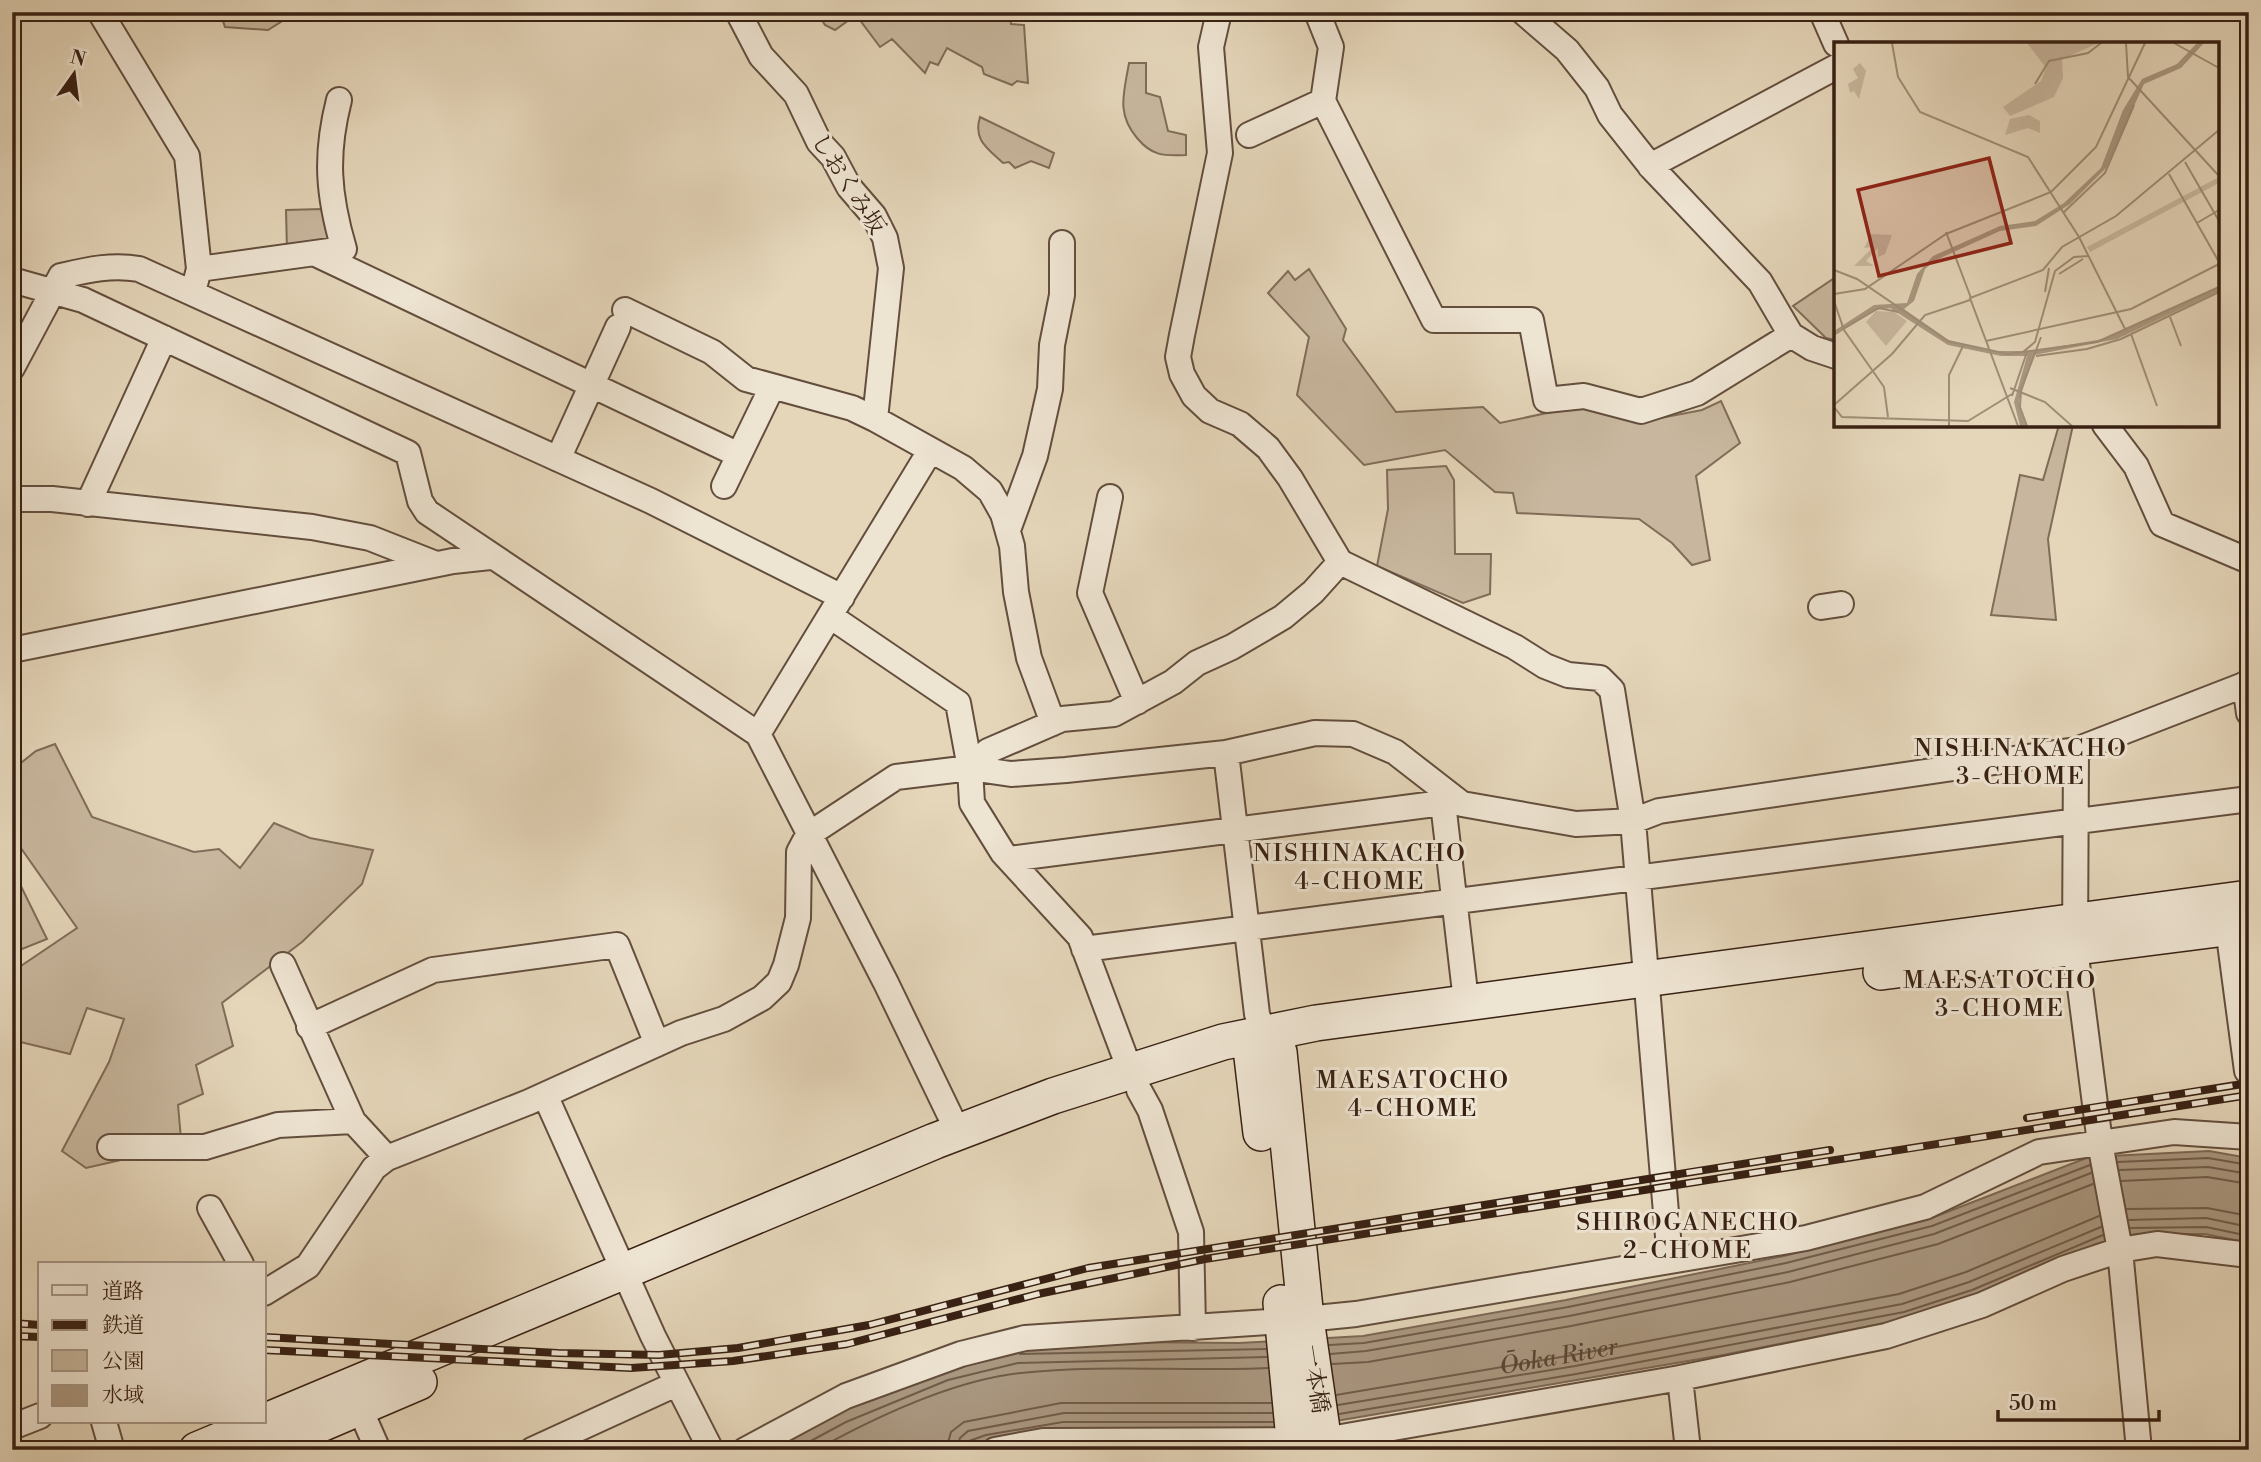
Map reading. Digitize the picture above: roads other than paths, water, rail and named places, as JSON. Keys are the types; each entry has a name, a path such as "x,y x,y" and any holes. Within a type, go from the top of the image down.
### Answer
{"main road":[{"path":"266,1423 628,1279 962,1142 1053,1096 1135,1082 1265,1048 1647,991 2076,933 2249,898"},
{"path":"2076,933 2239,927"},
{"path":"1265,1048 1316,1023 1466,1001 1647,991"},
{"name":"一本橋","path":"1265,1048 1281,1099 1294,1320 1310,1445"},
{"path":"258,1450 360,1409 628,1279"},
{"path":"197,1450 263,1424"}],"street":[{"path":"100,12 187,156 196,281"},
{"name":"しおくみ坂","path":"738,12 761,56 796,94 809,126 849,187 874,216 885,238 890,279 875,419"},
{"path":"1207,12 1220,153 1178,356 1182,374 1194,396 1210,411 1240,424 1268,448 1290,478 1340,562 1515,647 1545,666 1569,675 1600,678 1612,690 1633,821 1670,1260"},
{"path":"1211,47 1219,12"},
{"path":"1317,12 1331,47 1323,101 1434,320 1531,320 1546,400 1584,396 1641,411 1697,393 1791,335"},
{"path":"1523,12 1567,50 1650,166 1760,282 1791,335 1812,348 1834,355"},
{"path":"1822,12 1835,42"},
{"path":"1650,166 1834,67"},
{"path":"196,281 344,249 332,209 329,174 329,138 340,100"},
{"path":"1249,135 1323,101"},
{"path":"1007,530 1035,456 1050,389 1052,345 1062,295 1062,243"},
{"path":"318,255 739,455"},
{"path":"12,368 61,276 124,266 196,281 558,459 651,501 836,607 958,703 970,768 972,803 1009,859 1080,937 1135,1082 1150,1110 1191,1232 1192,1328"},
{"path":"12,280 83,300 408,453 420,501 427,512 490,557 758,733 886,983 962,1142"},
{"path":"558,459 621,318 712,352 746,379 852,408 875,419 963,468 989,491 1003,514 1029,658 1053,723"},
{"path":"88,504 164,338"},
{"path":"724,486 772,387"},
{"path":"2107,427 2136,466 2162,524 2249,561"},
{"path":"758,733 930,451"},
{"path":"1110,497 1090,593 1137,702"},
{"path":"12,499 312,527 369,538 437,565"},
{"path":"12,650 437,565 490,557"},
{"path":"970,768 988,751 1062,719 1114,714 1173,682 1197,663 1232,647 1283,617 1313,592 1340,562"},
{"path":"1009,859 1450,802 1533,819 1576,824 1633,821 1659,811 2076,750 2247,683 2249,713"},
{"path":"266,1292 308,1266 374,1168 387,1158 545,1095 657,1044 724,1019 762,998 779,982 798,918 799,852 808,835 896,777 970,768 1011,774 1226,752 1315,733 1353,734 1395,752 1450,802 1454,902 1466,1001"},
{"path":"2076,750 2076,933 2101,1147 2119,1245 2140,1450"},
{"path":"1226,752 1258,1014 1265,1048"},
{"path":"1084,949 2249,799"},
{"path":"2239,927 2247,1071"},
{"path":"309,1027 433,970 617,945 657,1044"},
{"path":"283,965 353,1121 387,1158"},
{"path":"545,1095 676,1384 711,1450"},
{"path":"110,1147 205,1147 278,1125 353,1121"},
{"path":"745,1450 846,1396 961,1354 1025,1338 1192,1328 1356,1314 1806,1238 1925,1207 2039,1152 2101,1147 2174,1132 2249,1137"},
{"path":"210,1209 240,1262"},
{"path":"995,1450 1043,1441 1310,1445 1680,1378 1886,1336 1982,1305 2119,1245 2157,1244 2249,1255"},
{"path":"1680,1378 1688,1450"},
{"path":"532,1450 676,1384"},
{"path":"360,1409 378,1450"},
{"path":"12,1427 38,1417"},
{"path":"105,1424 112,1450"}],"water":[{"name":"Ōoka River","path":"2209,1151 2249,1158 2249,1243 2205,1234 2136,1234 2096,1244 2032,1275 1906,1319 1723,1355 1342,1420 1268,1430 1064,1429 987,1442 963,1450 762,1450 839,1407 1015,1347 1122,1342 1239,1343 1363,1336 1566,1300 1784,1256 1929,1219 2089,1157"}],"railway":[{"path":"2027,1118 2249,1083"},
{"path":"266,1350 631,1368 733,1361 847,1344 1038,1294 1205,1259 2249,1095"},
{"path":"266,1337 558,1353 659,1355 738,1348 869,1325 1088,1268 1830,1150"},
{"path":"12,1323 38,1325"},
{"path":"12,1336 38,1337"}],"district":[{"name":"NISHINAKACHO 3-CHOME","path":"2021,763"},
{"name":"NISHINAKACHO 4-CHOME","path":"1360,868"},
{"name":"MAESATOCHO 3-CHOME","path":"2000,995"},
{"name":"MAESATOCHO 4-CHOME","path":"1413,1095"},
{"name":"SHIROGANECHO 2-CHOME","path":"1688,1237"}]}
